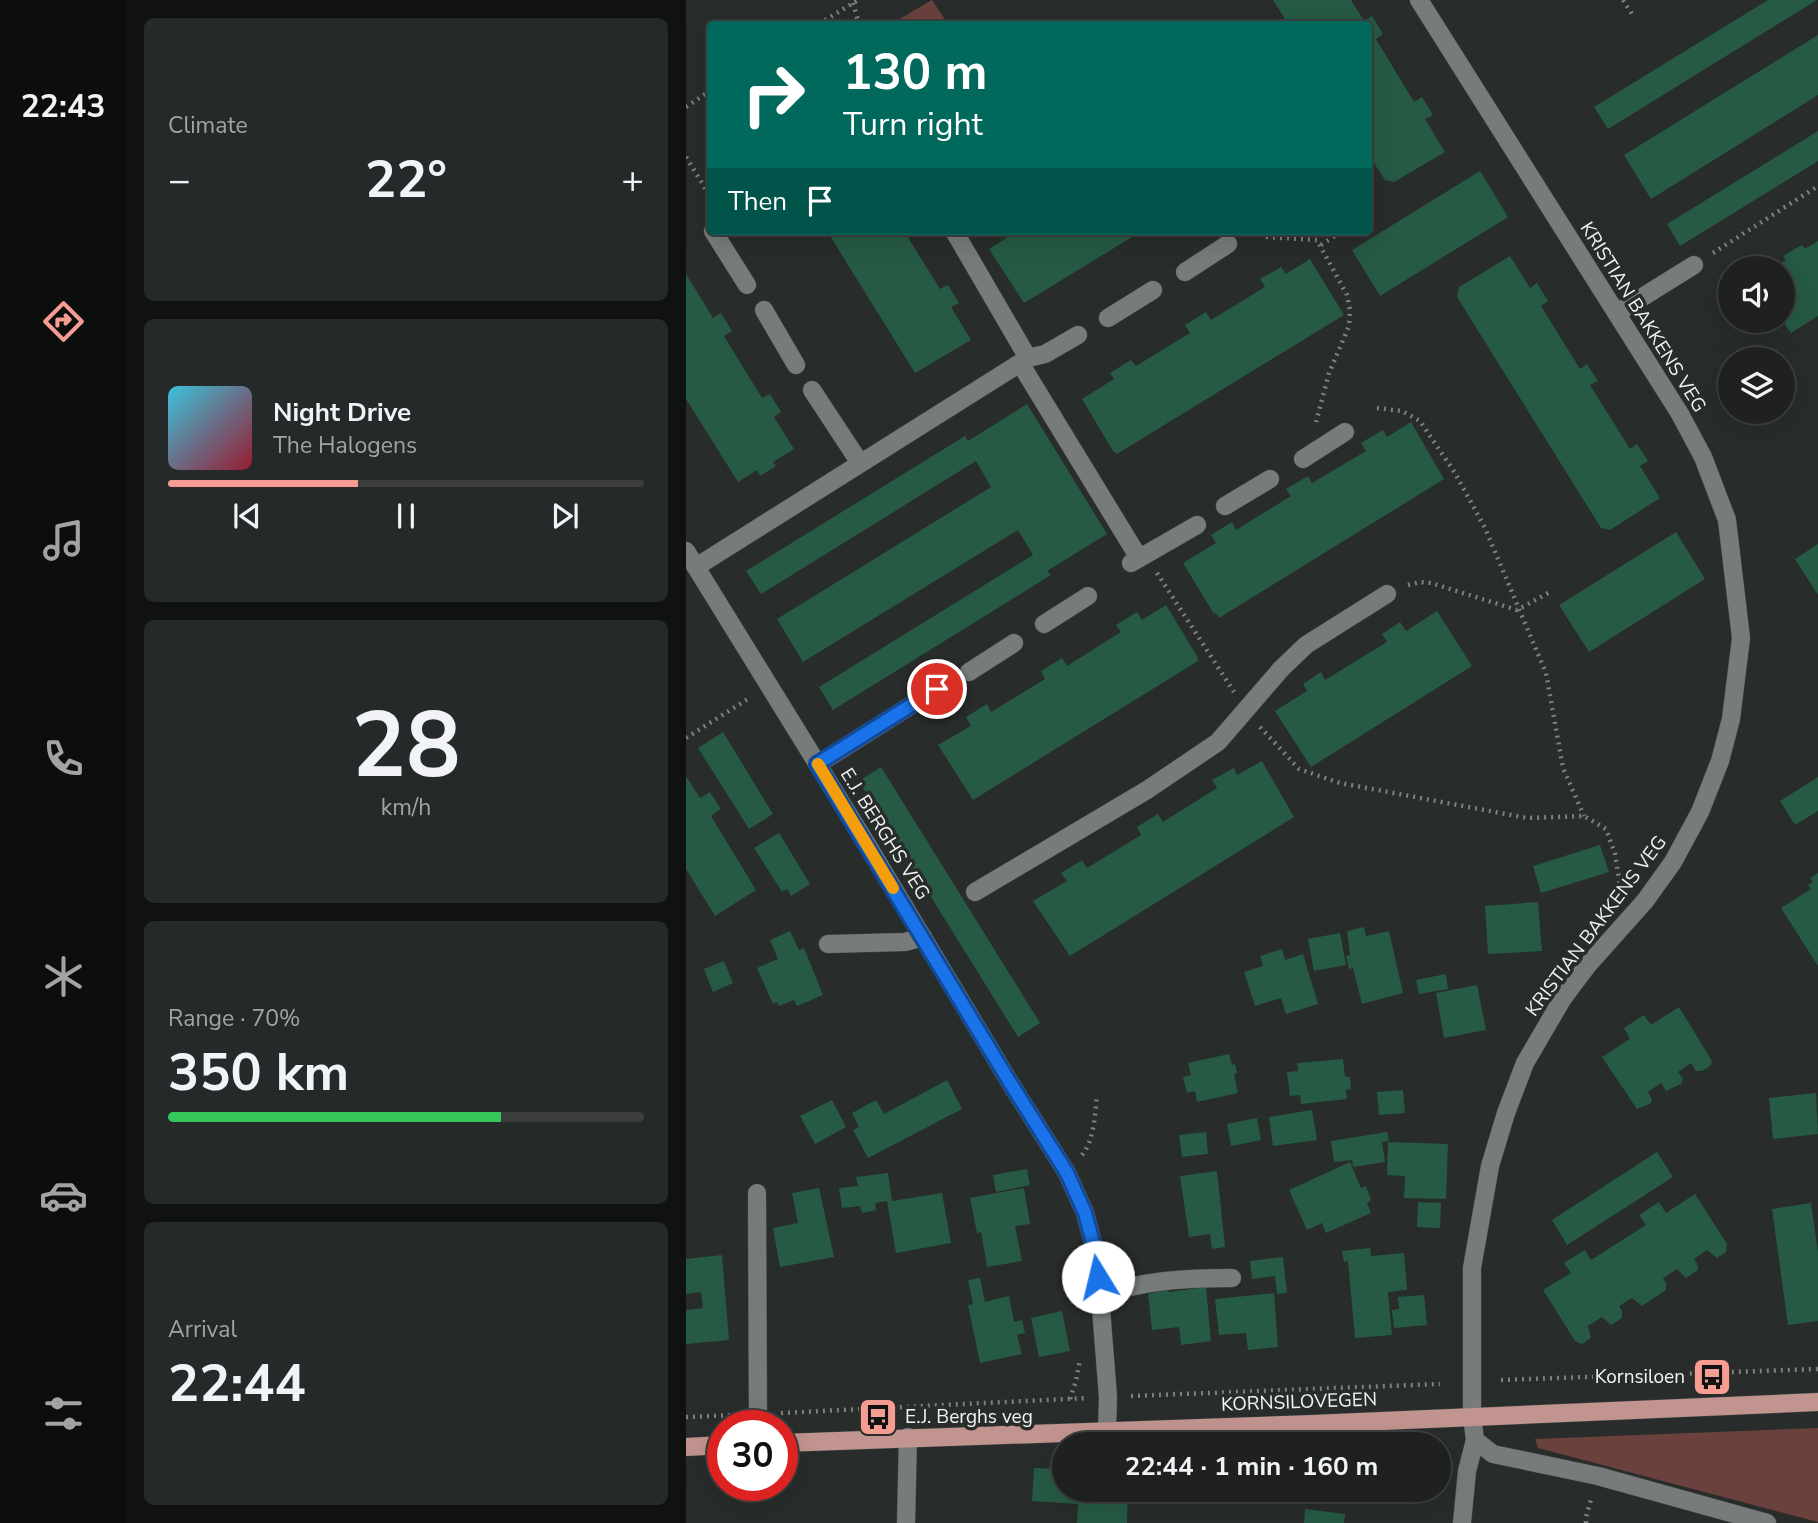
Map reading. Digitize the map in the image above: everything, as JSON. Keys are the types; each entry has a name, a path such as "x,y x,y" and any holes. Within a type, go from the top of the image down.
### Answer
{"main road":[{"name":"KORNSILOVEGEN","path":"798,1442 1818,1402"},
{"path":"686,1447 707,1446"}],"street":[{"name":"KRISTIAN BAKKENS VEG","path":"1419,0 1680,414 1703,457 1727,520 1741,638 1731,719 1720,761 1700,812 1674,862 1645,901 1587,966 1563,998 1525,1063 1506,1113 1490,1166 1472,1268 1472,1416 1475,1440"},
{"path":"716,235 747,285"},
{"path":"956,235 1024,360 1138,558 1197,525"},
{"path":"1185,272 1228,244"},
{"path":"1617,313 1694,265"},
{"path":"1108,318 1153,290"},
{"path":"764,310 796,365"},
{"path":"696,567 1024,360 1045,354 1078,335"},
{"path":"813,390 860,463"},
{"path":"1309,455 1345,432"},
{"path":"1225,506 1270,479"},
{"name":"E.J. BERGHS VEG","path":"686,551 1067,1173 1085,1213 1097,1258 1108,1397 1107,1430"},
{"path":"975,892 1188,763 1225,736 1306,645 1387,594"},
{"path":"1044,624 1088,596"},
{"path":"969,672 1014,643"},
{"path":"817,764 937,689"},
{"path":"828,944 905,942 923,937"},
{"path":"757,1193 759,1410"},
{"path":"1100,1296 1153,1281 1232,1278"},
{"path":"905,1523 908,1437"},
{"path":"1462,1523 1467,1471 1475,1440 1493,1454 1598,1476 1767,1523"}],"path":[{"path":"1623,0 1632,14"},
{"path":"824,21 856,2 859,21"},
{"path":"686,107 707,94"},
{"path":"686,157 707,191"},
{"path":"1694,265 1818,186"},
{"path":"1321,245 1336,235"},
{"path":"1266,237 1317,240 1347,295 1350,310 1349,326 1320,402 1309,455"},
{"path":"1377,408 1402,411 1420,421 1455,473 1485,528 1517,610 1546,673 1563,768 1584,816"},
{"path":"1138,558 1246,710 1299,769 1340,783 1527,818 1584,816 1606,829 1615,854 1621,895 1645,901"},
{"path":"1387,594 1412,583 1426,582 1517,610 1552,591"},
{"path":"686,738 752,696 758,707"},
{"path":"1070,1399 1080,1357"},
{"path":"1501,1380 1818,1369"},
{"path":"1522,1380 1522,1388"},
{"path":"798,1417 1108,1397 1440,1384"},
{"path":"686,1417 707,1418"}],"shaded area":[{"path":"932,0 946,21 896,21"},
{"path":"1818,1428 1818,1522 1538,1448 1535,1439"}],"building":[{"path":"1273,0 1351,0 1364,21 1286,21"},
{"path":"1768,0 1817,0 1608,129 1594,107"},
{"path":"1372,16 1383,34 1376,39 1414,102 1422,97 1433,115 1425,119 1445,152 1394,182 1385,180 1372,160 1372,21 1364,21"},
{"path":"1818,35 1818,95 1651,199 1624,155"},
{"path":"1818,131 1818,161 1680,246 1667,224"},
{"path":"1480,171 1508,217 1380,296 1352,250"},
{"path":"829,235 906,235 940,289 948,285 959,303 951,307 971,340 915,373"},
{"path":"1011,235 1135,235 1024,303 989,249"},
{"path":"1818,241 1818,316 1795,330 1795,256 1783,256 1802,245 1805,249"},
{"path":"1510,256 1530,288 1537,283 1548,301 1541,306 1580,369 1587,364 1598,381 1590,385 1630,449 1637,444 1648,461 1640,466 1660,498 1610,530 1601,528 1457,297 1459,287"},
{"path":"1310,259 1344,315 1117,454 1113,451 1082,399 1114,379 1110,373 1131,360 1136,366 1190,333 1185,325 1206,312 1211,320 1265,287 1260,279 1281,267 1286,274"},
{"path":"686,274 713,318 721,313 732,331 724,336 762,398 770,394 781,412 774,417 794,449 773,462 776,466 760,476 757,470 738,482 686,399"},
{"path":"1027,404 1107,534 1047,571 1051,575 833,710 819,687 1033,555 1018,530 803,662 777,619 991,487 976,461 761,594 746,571 965,436 968,441"},
{"path":"1411,422 1444,479 1219,618 1214,614 1183,563 1216,543 1211,535 1232,522 1236,530 1291,496 1286,489 1308,476 1312,483 1366,451 1361,443 1383,430 1387,437"},
{"path":"1676,532 1705,579 1589,652 1559,605"},
{"path":"1818,544 1818,595 1795,559"},
{"path":"1166,605 1198,661 973,800 938,745 971,726 966,717 987,704 991,712 1045,679 1041,671 1062,658 1067,666 1121,632 1116,625 1137,612 1142,620"},
{"path":"1437,611 1472,666 1311,767 1275,711 1307,691 1303,684 1321,672 1325,680 1387,642 1382,634 1400,622 1406,631"},
{"path":"723,732 773,814 749,829 698,748"},
{"path":"1262,761 1294,817 1070,956 1033,901 1067,881 1061,873 1082,860 1087,868 1141,835 1137,827 1158,814 1163,822 1217,788 1212,780 1234,768 1237,775"},
{"path":"881,767 1040,1023 1018,1037 859,781"},
{"path":"686,776 700,798 710,792 721,809 711,816 756,890 715,916 686,869"},
{"path":"1818,777 1818,811 1795,825 1780,801"},
{"path":"779,833 810,884 791,896 787,889 782,892 754,848"},
{"path":"1600,845 1609,872 1541,893 1533,866"},
{"path":"1818,873 1818,966 1781,908 1811,889 1808,885 1813,882 1810,878"},
{"path":"1538,902 1542,951 1488,954 1485,906"},
{"path":"1364,927 1366,936 1389,931 1403,993 1362,1004 1353,968 1349,969 1346,956 1350,955 1347,931"},
{"path":"790,931 799,950 804,948 823,995 797,1006 794,1000 779,1006 777,1002 773,1004 757,968 778,959 770,940"},
{"path":"1340,933 1346,965 1314,971 1308,939"},
{"path":"1282,949 1285,960 1303,954 1318,1004 1286,1014 1281,998 1255,1006 1244,972 1263,966 1260,956"},
{"path":"724,961 733,983 713,992 704,969"},
{"path":"1446,974 1448,989 1419,994 1416,980"},
{"path":"1477,985 1486,1030 1444,1038 1436,993"},
{"path":"1679,1007 1712,1061 1710,1066 1696,1071 1691,1063 1678,1072 1683,1079 1681,1084 1666,1091 1661,1083 1648,1092 1652,1099 1650,1104 1637,1109 1602,1057 1630,1039 1624,1028 1644,1015 1651,1025"},
{"path":"1229,1054 1232,1065 1235,1064 1238,1093 1197,1102 1195,1091 1187,1093 1183,1077 1191,1075 1188,1063"},
{"path":"1343,1059 1345,1077 1350,1077 1351,1089 1346,1090 1347,1099 1301,1104 1300,1095 1290,1096 1287,1072 1298,1071 1297,1063"},
{"path":"947,1080 962,1109 868,1158 853,1130 859,1127 852,1113 876,1100 884,1114"},
{"path":"1403,1090 1405,1113 1379,1115 1377,1092"},
{"path":"1816,1093 1818,1134 1773,1139 1769,1098"},
{"path":"832,1100 846,1127 815,1144 800,1116"},
{"path":"1312,1110 1317,1140 1273,1146 1269,1117"},
{"path":"1257,1118 1261,1140 1231,1146 1227,1124"},
{"path":"1206,1132 1208,1154 1182,1157 1179,1135"},
{"path":"1387,1132 1389,1141 1382,1142 1385,1162 1353,1167 1352,1160 1334,1162 1331,1141"},
{"path":"1388,1142 1448,1144 1446,1199 1404,1198 1405,1176 1387,1175"},
{"path":"1657,1152 1673,1177 1567,1245 1552,1220"},
{"path":"1350,1162 1361,1188 1366,1186 1371,1200 1367,1203 1371,1213 1326,1233 1322,1223 1307,1230 1289,1190"},
{"path":"1027,1169 1030,1185 996,1192 993,1175"},
{"path":"1217,1171 1225,1247 1212,1249 1210,1234 1189,1237 1180,1176"},
{"path":"888,1173 892,1201 942,1193 951,1243 896,1253 887,1201 875,1203 876,1210 862,1213 860,1206 842,1208 839,1188 858,1186 856,1177"},
{"path":"819,1188 834,1257 780,1267 773,1228 798,1223 792,1193"},
{"path":"1024,1188 1030,1224 1015,1226 1022,1261 987,1267 981,1232 977,1233 970,1198"},
{"path":"1695,1194 1727,1244 1726,1252 1717,1258 1707,1250 1694,1259 1698,1270 1686,1278 1677,1269 1663,1278 1666,1290 1642,1306 1632,1298 1619,1306 1622,1318 1611,1325 1602,1317 1588,1326 1591,1338 1582,1344 1575,1341 1543,1290 1571,1273 1564,1263 1585,1250 1591,1260 1646,1225 1639,1215 1659,1202 1666,1213"},
{"path":"1418,1202 1441,1203 1440,1228 1417,1227"},
{"path":"1811,1203 1818,1253 1818,1321 1788,1325 1772,1209"},
{"path":"1370,1248 1371,1256 1404,1253 1407,1290 1388,1292 1392,1335 1355,1338 1348,1261 1344,1262 1342,1251"},
{"path":"722,1255 729,1340 686,1344 686,1310 703,1308 701,1292 686,1294 686,1259"},
{"path":"1283,1257 1287,1293 1277,1294 1275,1276 1252,1279 1250,1261"},
{"path":"980,1278 985,1302 1009,1296 1014,1322 1022,1320 1025,1333 1017,1335 1022,1354 980,1363 968,1305 973,1304 968,1280"},
{"path":"1206,1287 1211,1341 1181,1345 1179,1327 1152,1330 1148,1294 1168,1289 1169,1292"},
{"path":"1274,1293 1278,1347 1248,1350 1246,1333 1219,1335 1215,1299"},
{"path":"1424,1295 1427,1325 1394,1328 1392,1310 1399,1309 1398,1297"},
{"path":"1062,1311 1070,1351 1039,1357 1031,1318"},
{"path":"1034,1468 1052,1469 1052,1502 1128,1502 1127,1523 1077,1523 1078,1504 1032,1501"},
{"path":"1305,1509 1345,1514 1344,1523 1304,1523"}],"slow traffic":[{"path":"818,764 893,888"}],"place":[{"name":"Kornsiloen","path":"1712,1377"},
{"name":"E.J. Berghs veg","path":"878,1417"}],"route":[{"path":"937,689 817,764 1067,1173 1085,1213 1097,1258 1098,1277"}]}
